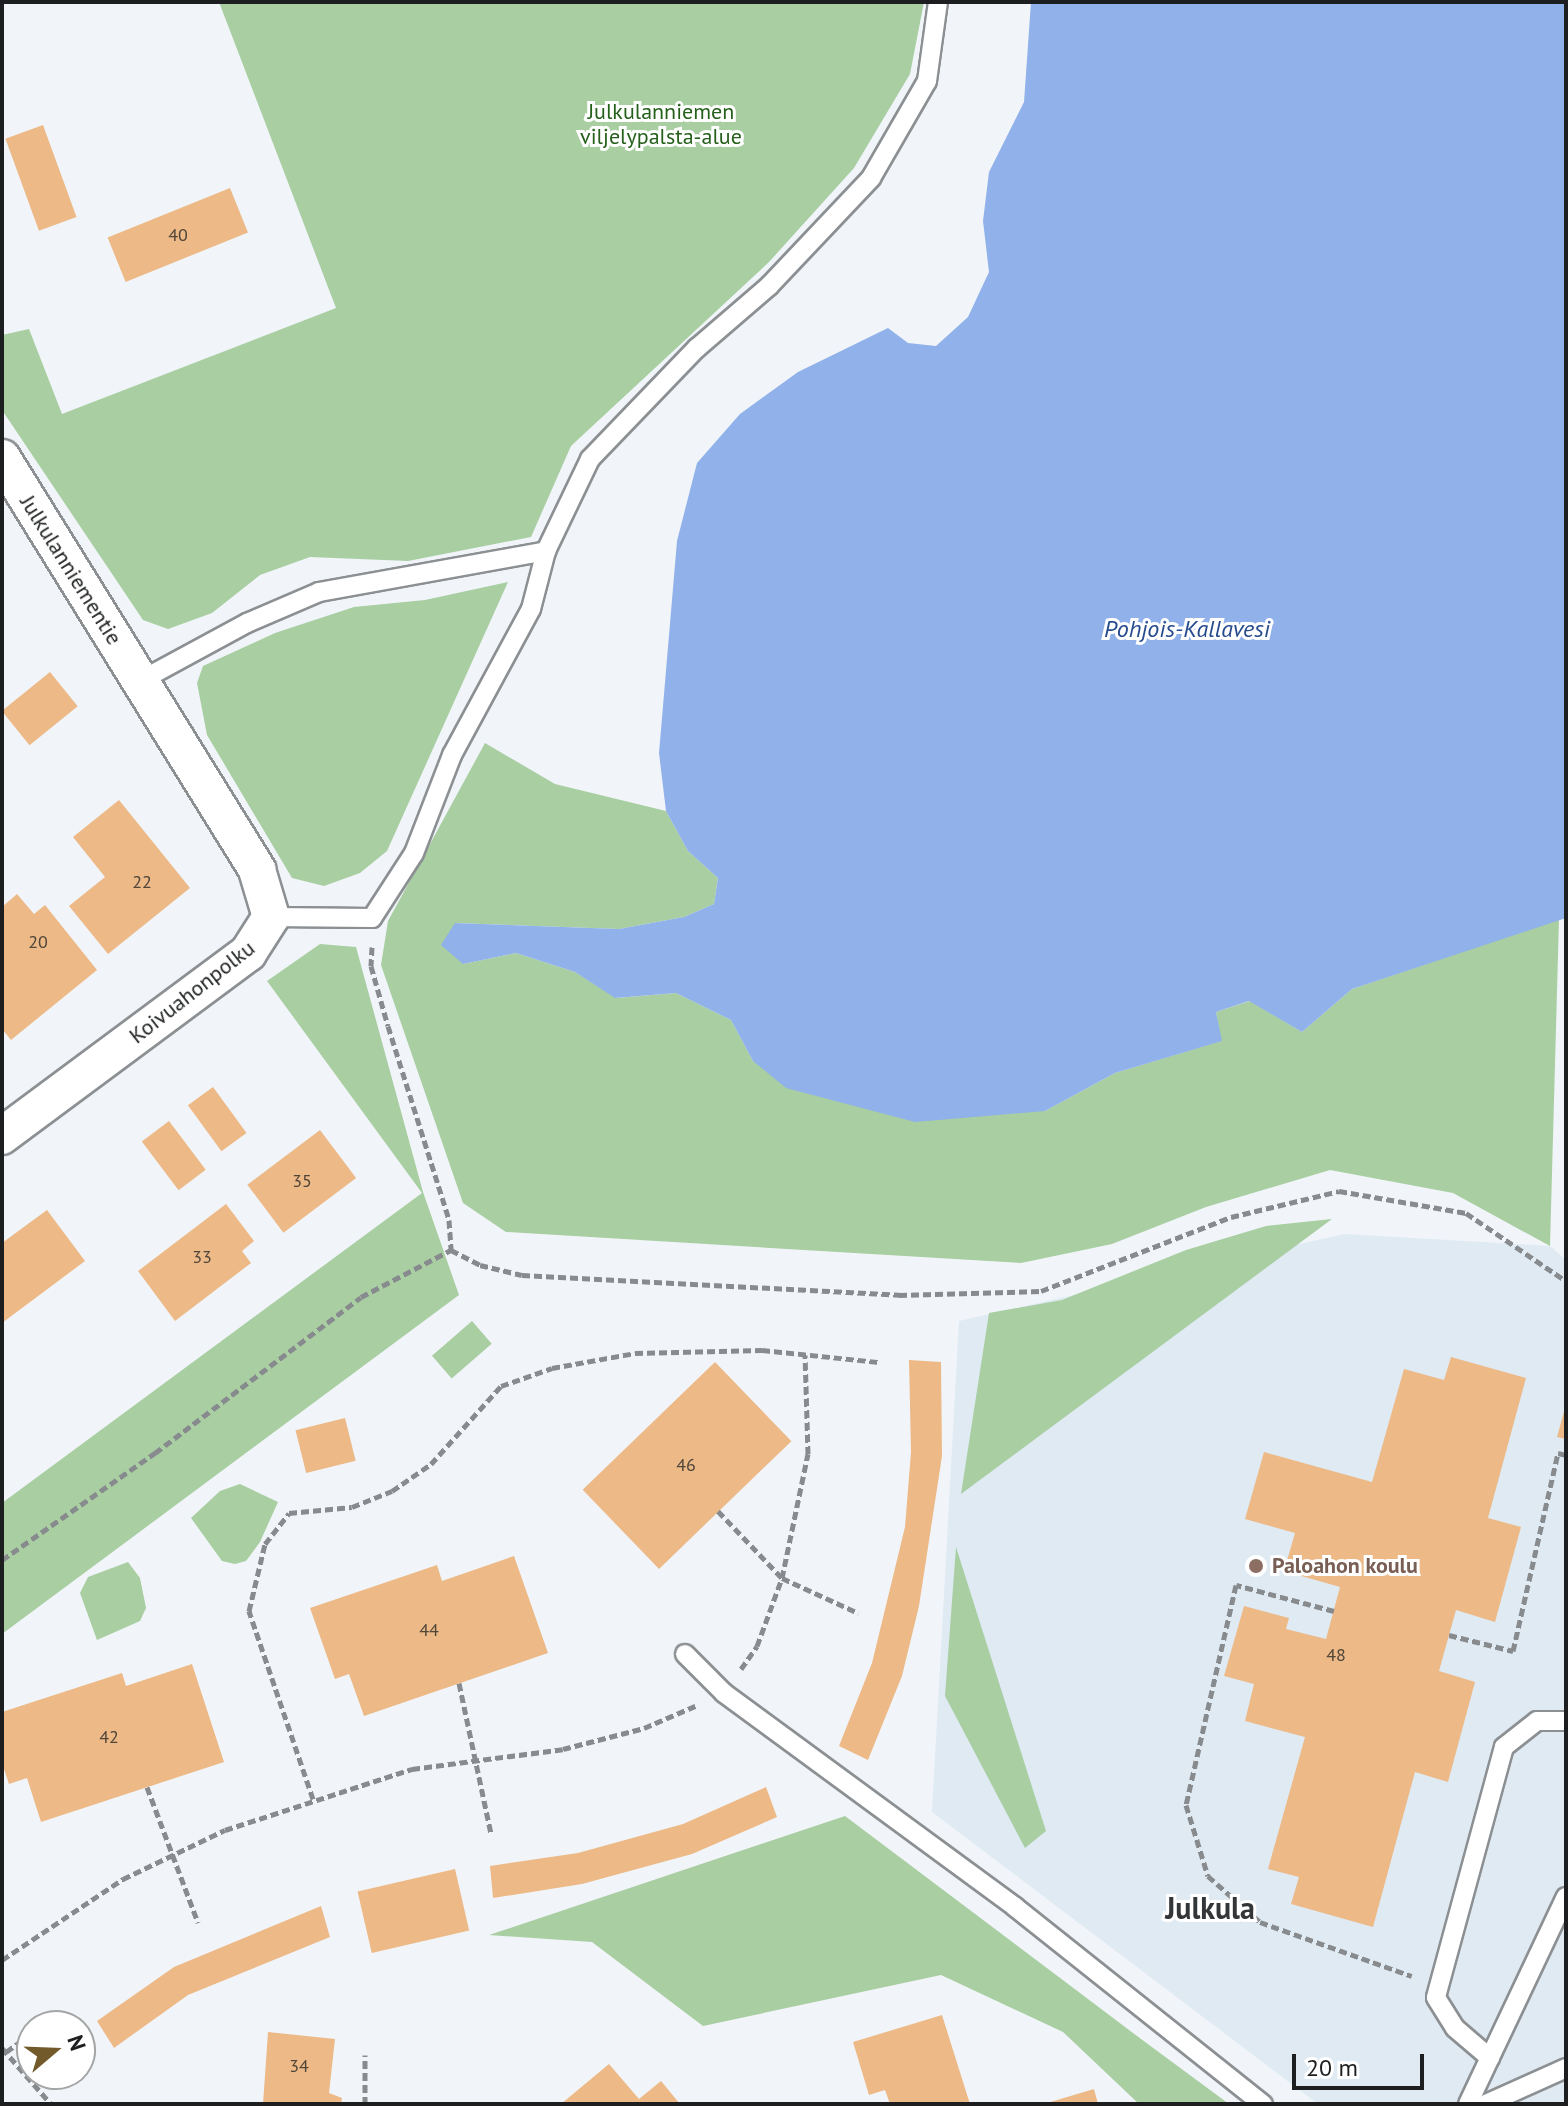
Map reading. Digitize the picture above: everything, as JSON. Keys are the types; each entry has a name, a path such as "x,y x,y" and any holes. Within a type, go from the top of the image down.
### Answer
{"street":[{"name":"Julkulanniementie","path":"2,458 140,681"},
{"name":"Koivuahonpolku","path":"2,1136 248,953 271,917 257,870 140,681"}],"lane":[{"path":"271,917 372,918 414,853 452,755 531,609 546,551 590,459 697,348 769,286 871,178 927,81 938,2"},
{"path":"140,681 247,623 319,592 546,551"},
{"path":"685,1654 724,1693 1015,1907 1263,2104"},
{"path":"1490,2058 1455,2028 1436,1997 1504,1747 1537,1721 1566,1721"},
{"path":"1468,2104 1566,1897"},
{"path":"1486,2104 1566,2068"}],"path":[{"path":"372,918 371,966 441,1190 451,1250"},
{"path":"451,1250 480,1265 522,1275 899,1295 1041,1291 1231,1217 1339,1191 1466,1213 1566,1281"},
{"path":"2,1560 155,1453 361,1297 451,1250"},
{"path":"313,1799 249,1611 265,1544 289,1513 352,1507 392,1491 431,1464 501,1386 552,1368 635,1353 805,1355 879,1362"},
{"path":"2,1960 123,1879 172,1854 313,1799 412,1769 590,1742 644,1728 724,1693 757,1646 782,1578 808,1454 805,1355"},
{"path":"1449,1635 1513,1651 1558,1453 1566,1455"},
{"path":"718,1511 782,1578 858,1613"},
{"path":"1334,1611 1236,1585 1186,1805 1208,1876 1260,1922 1439,1986"},
{"path":"459,1683 491,1834"},
{"path":"147,1787 198,1923"},
{"path":"4,2050 51,2104"},
{"path":"365,2055 365,2104"}],"shaded area":[{"name":"Paloahon koulu","path":"1344,1234 1550,1246 1566,1260 1566,2104 1318,2104 932,1812 959,1321"}],"green space":[{"name":"Julkulanniemen viljelypalsta-alue","path":"219,2 924,2 910,74 854,168 769,262 571,446 531,537 408,561 310,557 260,575 212,613 168,629 143,620 2,410 2,335 29,329 62,414 336,308"},
{"path":"508,582 387,851 360,873 324,886 292,878 207,735 197,683 203,666 275,633 354,607 425,600"},
{"path":"485,743 555,784 666,811 688,851 718,878 714,904 684,917 619,929 455,923 463,964 516,953 575,972 616,998 676,993 731,1020 753,1061 1045,1111 1115,1073 1221,1041 1216,1012 1250,1001 1302,1032 1352,989 1559,919 1550,1246 1453,1193 1330,1170 1206,1207 1112,1244 1021,1263 506,1232 463,1203 381,965 388,921"},
{"path":"320,944 356,947 423,1192 459,1295 2,1634 2,1503 422,1193 267,981"},
{"path":"1332,1219 961,1494 989,1313 1062,1300 1186,1250 1266,1226"},
{"path":"472,1321 492,1344 452,1378 432,1356"},
{"path":"240,1484 278,1502 260,1542 246,1561 235,1564 222,1561 191,1518 220,1491"},
{"path":"956,1547 1046,1831 1025,1848 945,1696"},
{"path":"128,1562 140,1578 146,1608 140,1621 97,1640 80,1593 88,1577"},
{"path":"845,1816 1229,2104 1139,2104 1063,2032 941,1975 703,2026 592,1942 489,1935"}],"water":[{"name":"Pohjois-Kallavesi","path":"1031,2 1566,2 1566,918 1352,989 1302,1032 1249,1001 1216,1012 1222,1041 1115,1073 1045,1111 915,1122 786,1088 753,1061 731,1020 676,993 615,998 575,972 516,953 463,964 441,945 455,923 619,929 684,917 714,904 718,878 688,851 666,811 659,753 677,541 697,463 740,414 798,372 888,328 908,343 936,346 968,317 989,272 983,221 989,172 1024,102"}],"building":[{"path":"43,125 77,217 39,231 5,139"},
{"path":"230,188 248,233 126,282 108,237"},
{"path":"50,672 78,706 30,745 2,711"},
{"path":"119,800 190,888 108,954 69,906 105,877 73,837"},
{"path":"17,894 34,914 45,905 97,970 11,1040 2,1029 2,907"},
{"path":"213,1087 247,1133 221,1151 188,1105"},
{"path":"169,1121 206,1170 179,1190 142,1141"},
{"path":"320,1130 356,1178 283,1233 247,1185"},
{"path":"226,1204 254,1241 242,1251 251,1263 175,1321 138,1271"},
{"path":"47,1210 85,1261 2,1323 2,1243"},
{"path":"1451,1357 1526,1378 1488,1518 1521,1527 1495,1622 1456,1610 1439,1671 1475,1682 1448,1782 1415,1772 1373,1927 1291,1904 1299,1877 1268,1869 1305,1737 1245,1721 1254,1684 1224,1676 1244,1606 1289,1618 1286,1629 1326,1639 1340,1587 1284,1571 1295,1533 1245,1519 1264,1452 1372,1482 1404,1369 1444,1380"},
{"path":"909,1360 941,1362 942,1456 919,1606 902,1676 868,1760 839,1746 872,1663 905,1527 911,1452"},
{"path":"715,1362 791,1441 659,1569 583,1490"},
{"path":"1566,1409 1566,1439 1557,1437"},
{"path":"345,1418 356,1461 306,1473 296,1430"},
{"path":"514,1556 548,1653 364,1716 349,1674 335,1679 310,1608 437,1565 442,1581"},
{"path":"192,1664 224,1762 41,1822 27,1778 9,1784 2,1763 2,1712 122,1673 126,1686"},
{"path":"766,1787 777,1817 692,1854 582,1884 493,1898 490,1866 578,1853 683,1824"},
{"path":"455,1869 469,1930 372,1953 358,1891"},
{"path":"321,1906 330,1937 188,1995 114,2048 97,2021 174,1967"},
{"path":"942,2015 970,2104 890,2104 885,2090 869,2095 853,2042"},
{"path":"268,2032 335,2039 329,2093 342,2098 341,2104 263,2104"},
{"path":"609,2064 639,2099 661,2081 680,2104 561,2104"},
{"path":"1094,2089 1098,2104 1047,2104 1047,2103"}],"place":[{"name":"Paloahon koulu","path":"1256,1566"}],"district":[{"name":"Julkula","path":"1210,1908"}]}
